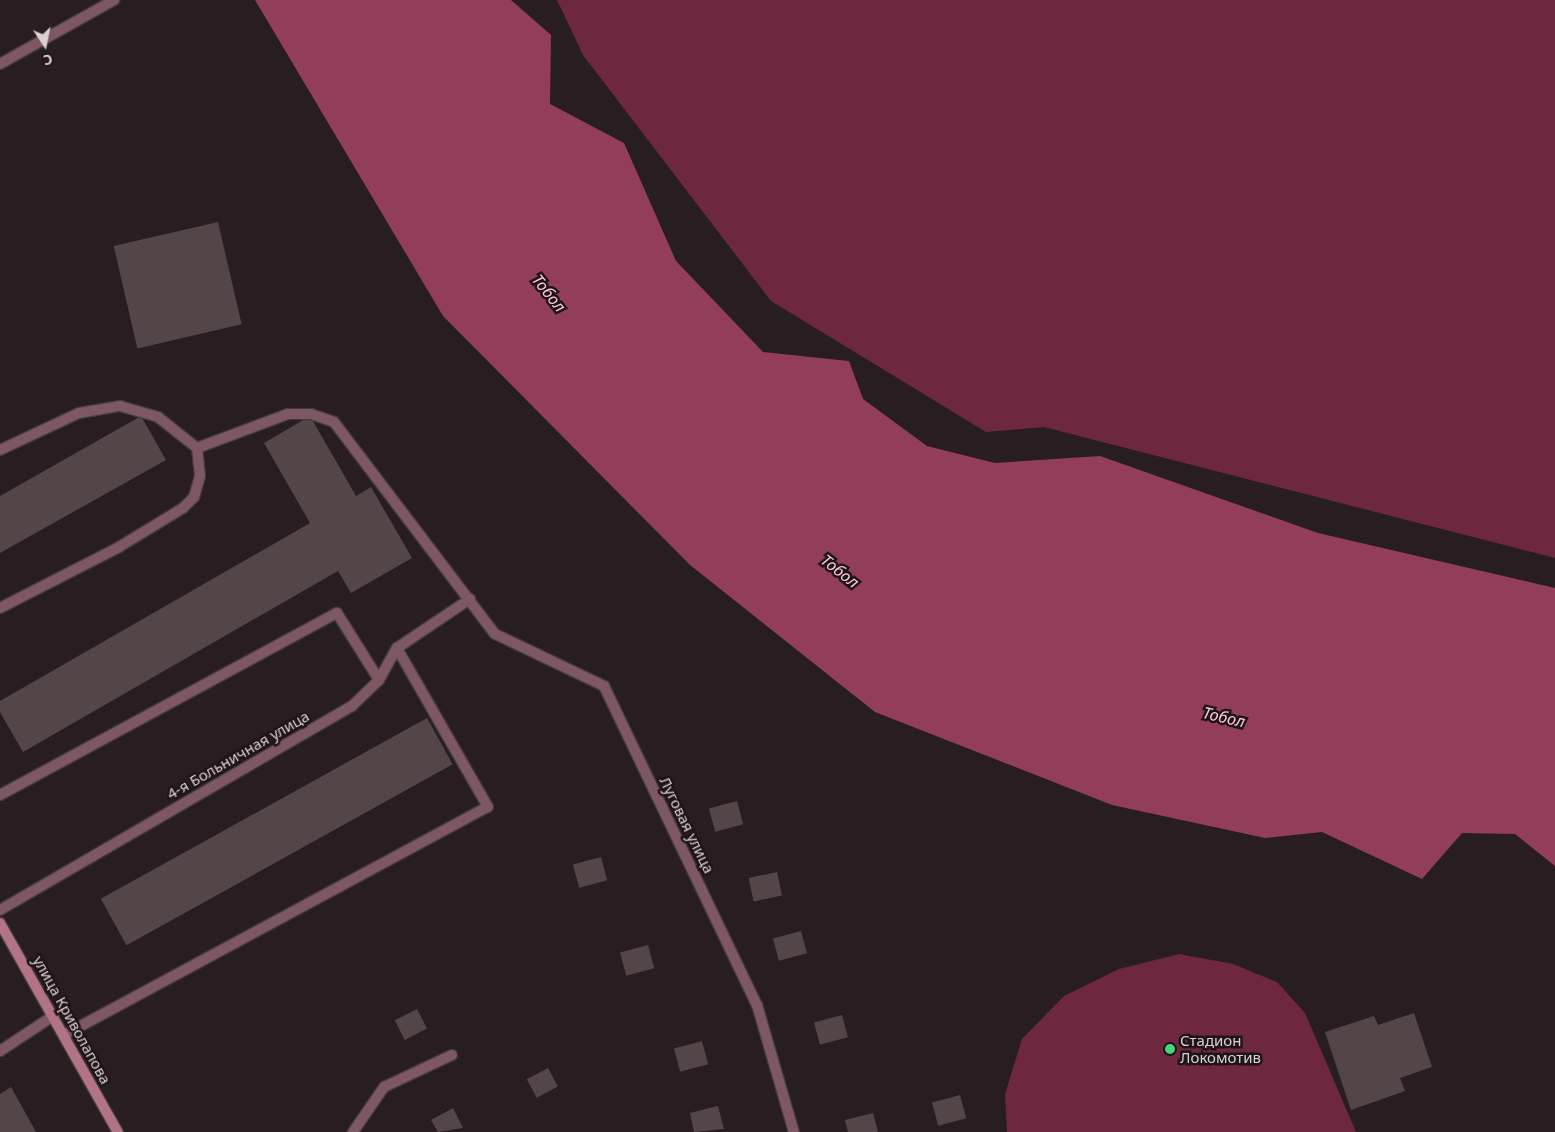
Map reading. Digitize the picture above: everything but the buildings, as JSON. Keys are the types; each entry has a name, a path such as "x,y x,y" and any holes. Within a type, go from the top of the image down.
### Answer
{"street":[{"name":"улица Криволапова","path":"0,923 118,1132"}],"lane":[{"path":"0,64 114,0"},
{"path":"0,450 79,413 120,406 158,418 197,448 200,476 194,497 183,508 119,547 0,608"},
{"name":"Луговая улица","path":"197,448 288,414 311,414 334,422 495,634 604,686 757,1004 794,1132"},
{"name":"4-я Больничная улица","path":"0,910 352,706 379,680 397,648 470,599"},
{"path":"0,795 338,613 379,680"},
{"path":"64,1035 488,807 397,648"},
{"path":"0,1051 53,1016"},
{"path":"353,1132 384,1088 452,1055"}],"shaded area":[{"path":"557,0 1555,0 1555,558 1044,427 986,432 771,301 583,55"},
{"name":"Стадион Локомотив","path":"1179,954 1233,964 1277,982 1305,1013 1356,1132 1007,1132 1005,1094 1022,1039 1064,996 1119,969"}],"water":[{"name":"Тобол","path":"255,0 511,0 551,35 550,104 624,143 676,261 763,352 849,361 863,399 927,446 995,463 1100,456 1318,533 1555,588 1555,866 1515,834 1462,833 1422,879 1322,832 1265,838 1112,805 875,712 690,565 443,316"}],"place":[{"name":"Стадион Локомотив","path":"1170,1049"}]}
